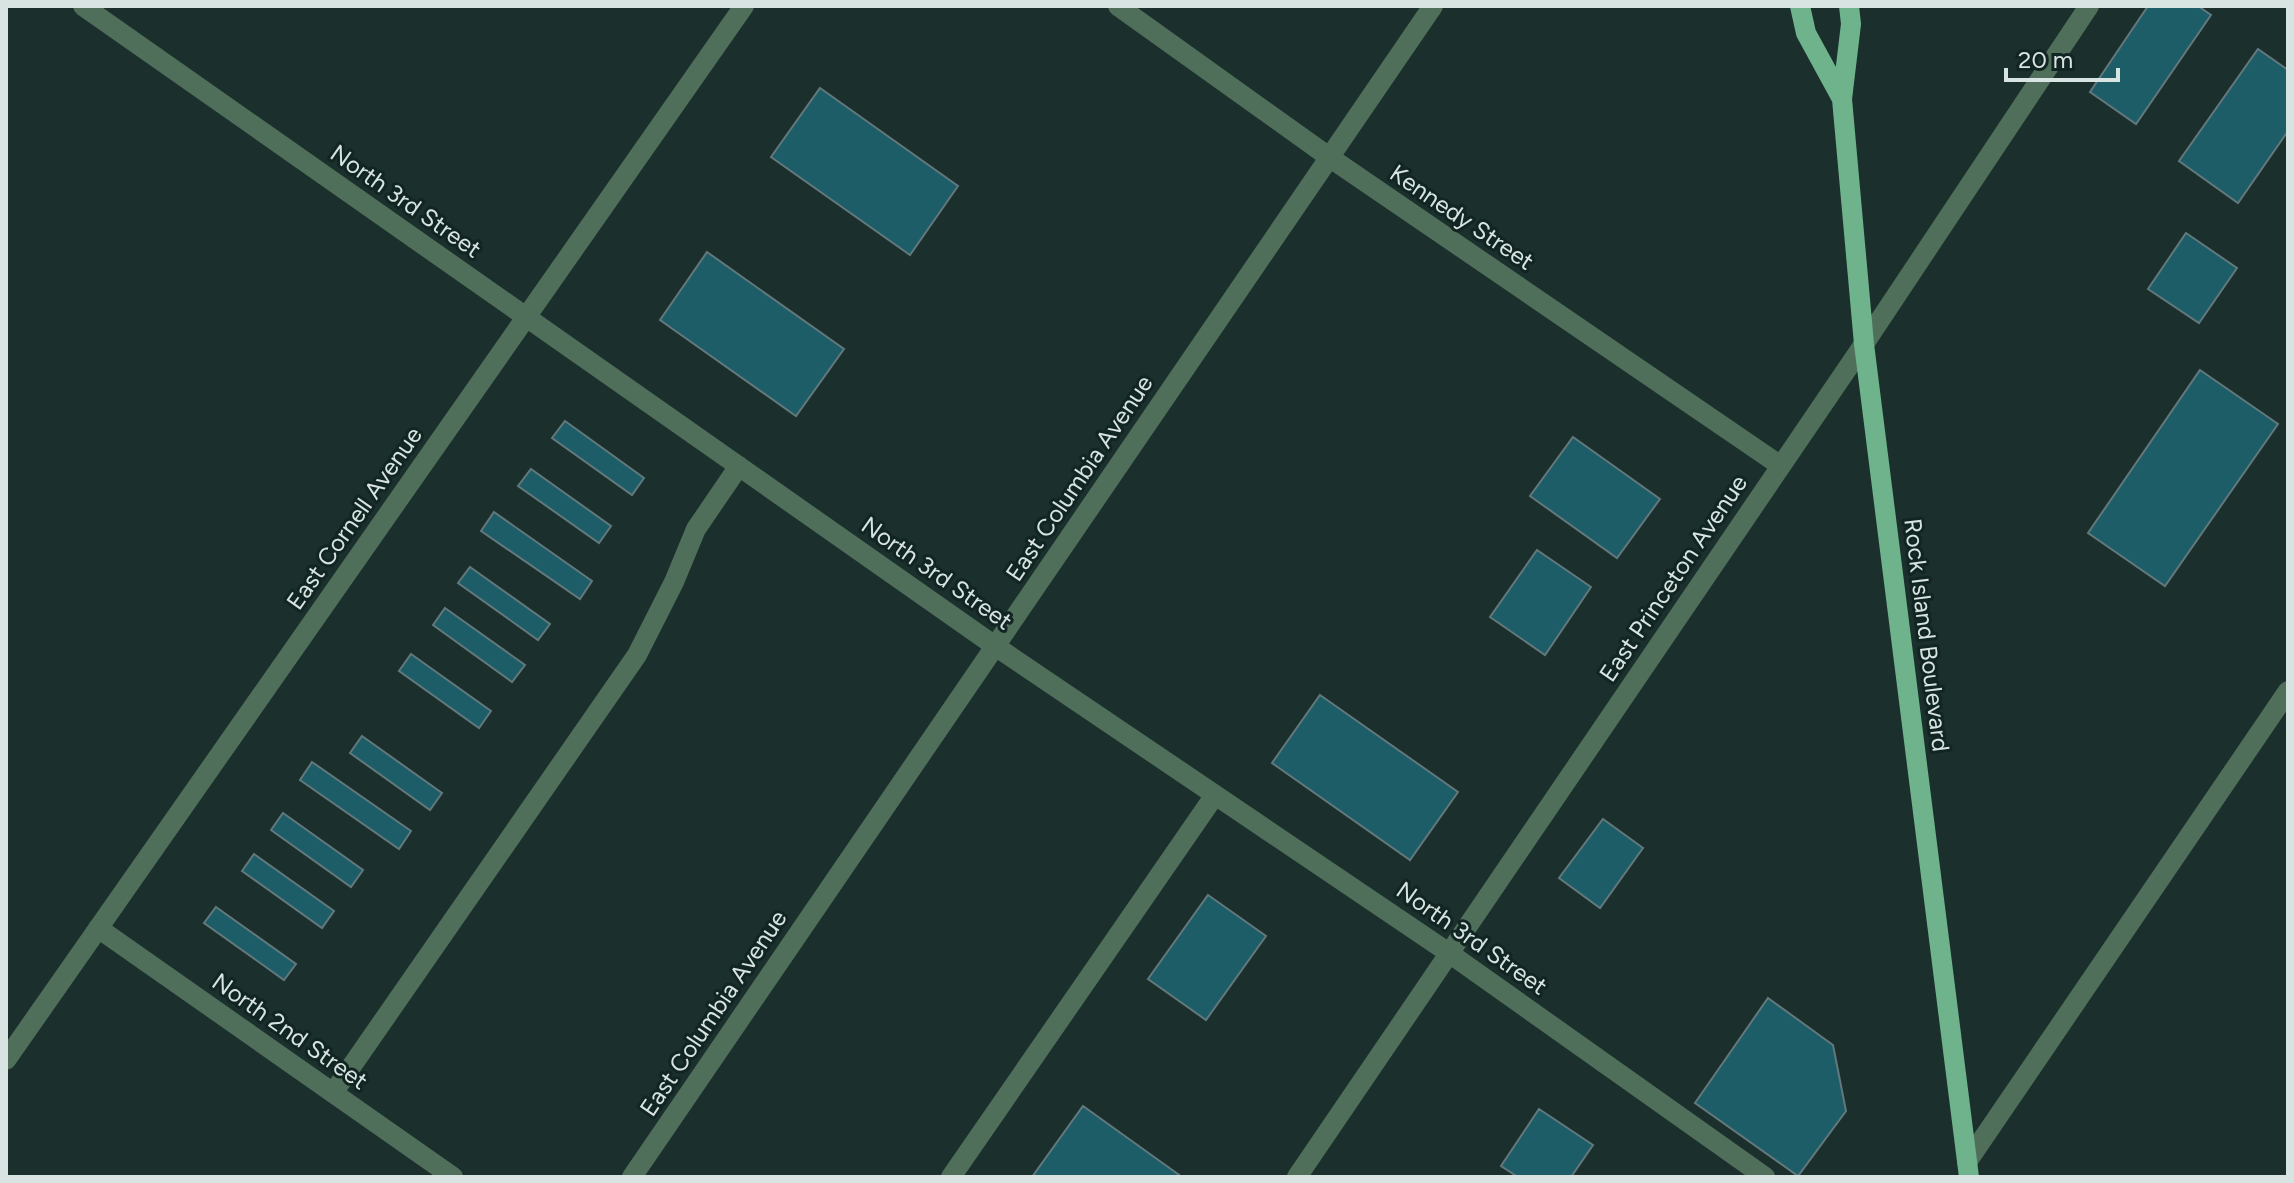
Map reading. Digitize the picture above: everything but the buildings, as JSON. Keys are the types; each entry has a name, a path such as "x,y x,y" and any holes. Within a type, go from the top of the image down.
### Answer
{"main road":[{"name":"Rock Island Boulevard","path":"1800,6 1806,33 1842,99"},
{"name":"Rock Island Boulevard","path":"1849,6 1851,24 1842,99 1864,344 1968,1170"}],"street":[{"name":"North 3rd Street","path":"83,6 995,646 1449,953 1765,1177"},
{"name":"East Cornell Avenue","path":"6,1060 744,6"},
{"name":"Kennedy Street","path":"1118,6 1329,157 1781,466"},
{"name":"East Columbia Avenue","path":"632,1177 1433,6"},
{"name":"East Princeton Avenue","path":"1297,1177 1864,344 2089,6"},
{"path":"333,1093 637,655 674,582 696,529 739,466"},
{"path":"1968,1170 2288,691"},
{"path":"951,1177 1215,795"},
{"name":"North 2nd Street","path":"98,928 453,1177"}]}
